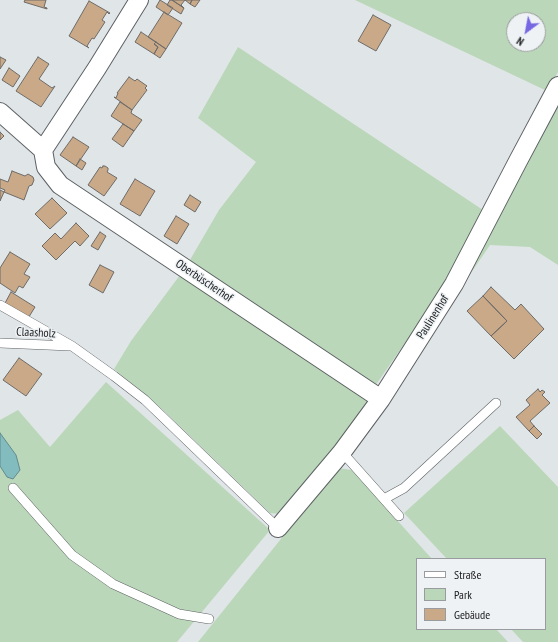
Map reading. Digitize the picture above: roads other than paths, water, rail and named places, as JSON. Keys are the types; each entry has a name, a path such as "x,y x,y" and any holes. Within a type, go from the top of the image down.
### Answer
{"street":[{"path":"0,112 43,150 97,68 139,0"},
{"name":"Paulinenhof","path":"278,528 342,452 381,399 454,284 558,86"},
{"name":"Oberbüscherhof","path":"43,150 46,167 60,185 381,399"}],"lane":[{"path":"0,306 72,346 145,400 278,528"},
{"name":"Claasholz","path":"0,343 72,346"},
{"path":"384,499 404,488 496,403"},
{"path":"342,452 399,516"},
{"path":"13,488 72,555 113,584 179,614 209,619"}],"water":[{"path":"0,433 16,455 20,470 13,479 7,477 0,466"}]}
